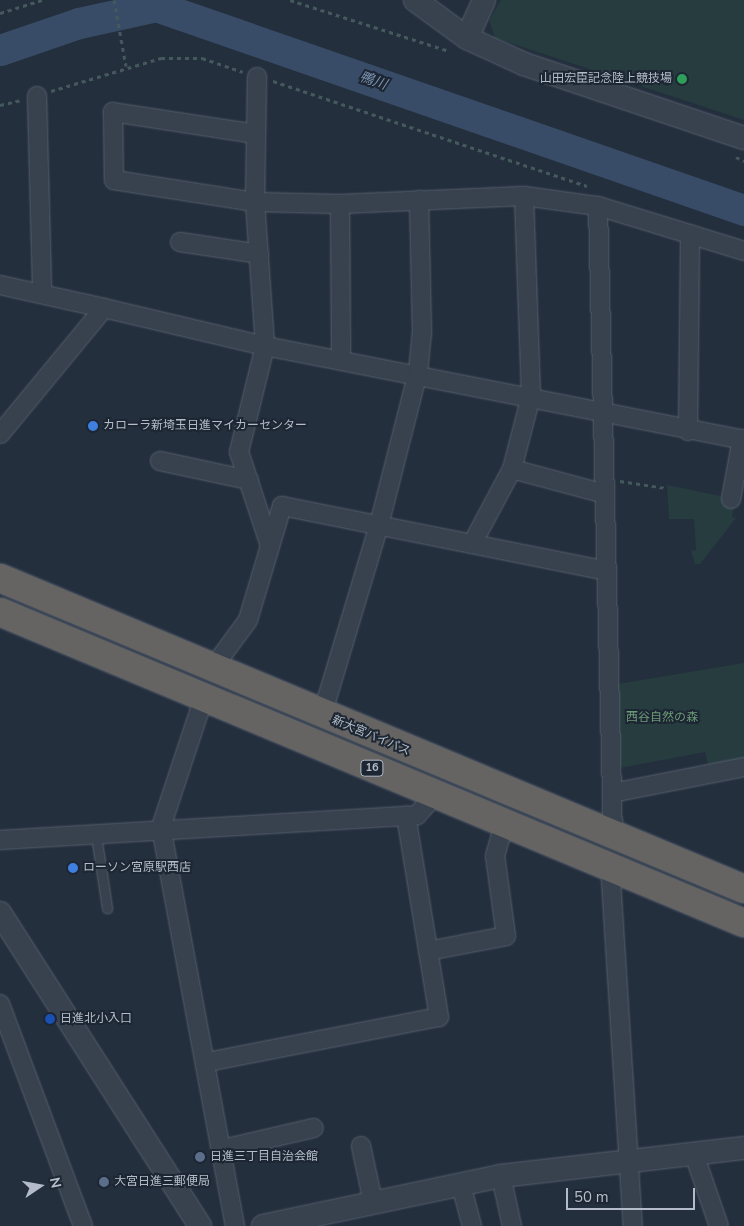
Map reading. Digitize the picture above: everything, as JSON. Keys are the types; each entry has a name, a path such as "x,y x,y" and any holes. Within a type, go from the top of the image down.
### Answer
{"highway":[{"name":"新大宮バイパス","path":"0,578 322,715 744,889"},
{"name":"16","path":"0,612 436,794 610,864 744,923"}],"street":[{"path":"415,0 467,38 524,64 744,138"},
{"path":"467,38 484,0"},
{"path":"257,77 255,202 265,346 239,452 270,546"},
{"path":"37,96 42,293"},
{"path":"256,134 113,112 114,180 255,202 340,204 524,196 598,198 690,234 744,251"},
{"path":"472,544 512,469 531,396 524,196"},
{"path":"598,198 613,836"},
{"path":"322,715 379,525 418,372 422,332 419,200"},
{"path":"340,204 341,359"},
{"path":"688,431 690,234"},
{"path":"180,242 259,254"},
{"path":"0,285 42,293 265,346 418,372 688,431 743,440 731,499"},
{"path":"2,427 104,308"},
{"path":"160,461 249,480"},
{"path":"512,469 605,486"},
{"path":"212,668 248,620 282,506 607,571"},
{"path":"204,697 161,827 207,1062 235,1226"},
{"path":"612,792 744,768"},
{"path":"0,840 96,835 161,827 417,815 436,794"},
{"path":"207,1062 439,1018 406,816"},
{"path":"428,951 506,936 495,856 505,822"},
{"path":"610,864 633,1226"},
{"path":"2,925 200,1226"},
{"path":"0,1004 83,1226"},
{"path":"223,1149 314,1128"},
{"path":"361,1146 373,1202"},
{"path":"263,1226 501,1176 630,1159 744,1148"},
{"path":"694,1154 719,1226"},
{"path":"501,1176 512,1226"},
{"path":"461,1185 472,1226"}],"lane":[{"path":"96,835 107,908"}],"path":[{"path":"0,13 42,0"},
{"path":"114,0 126,66"},
{"path":"0,105 37,96 126,66 161,58 202,58 598,198"},
{"path":"605,486 666,488"}],"green space":[{"name":"山田宏臣記念陸上競技場","path":"501,0 744,0 744,120 495,38 489,20"},
{"path":"667,485 735,499 732,517 736,518 700,564 695,564 691,551 696,550 694,519 669,519"},
{"name":"西谷自然の森","path":"744,663 744,766 710,772 705,752 620,768 618,684"}],"waterway":[{"name":"鴨川","path":"0,50 79,23 156,6 744,210"}],"place":[{"name":"山田宏臣記念陸上競技場","path":"682,79"},
{"name":"カローラ新埼玉日進マイカーセンター","path":"93,426"},
{"name":"ローソン宮原駅西店","path":"73,868"},
{"name":"日進北小入口","path":"50,1019"},
{"name":"日進三丁目自治会館","path":"200,1157"},
{"name":"大宮日進三郵便局","path":"104,1182"}]}
